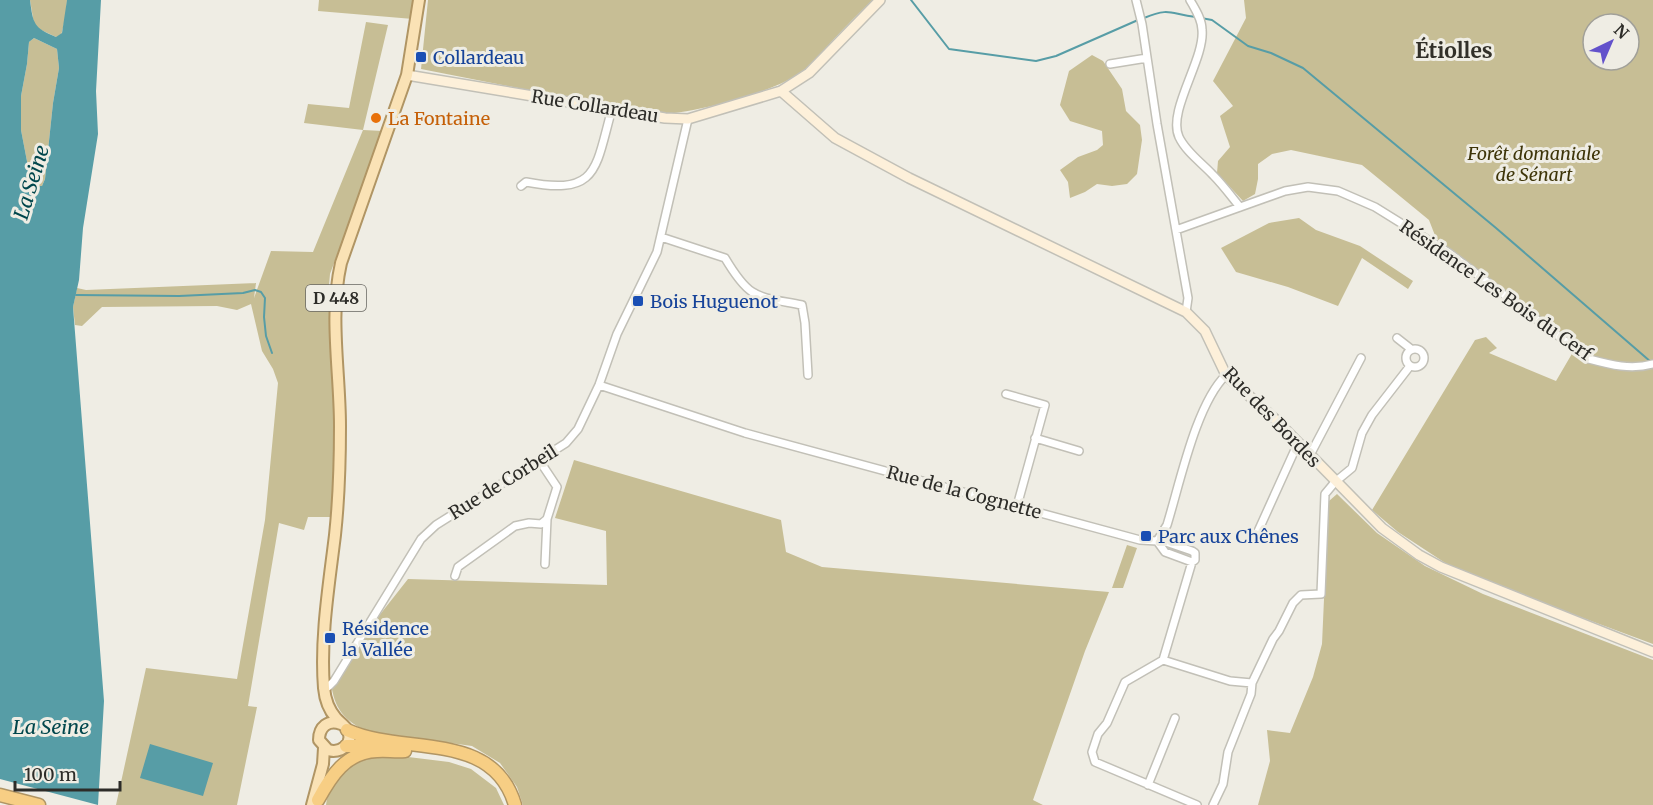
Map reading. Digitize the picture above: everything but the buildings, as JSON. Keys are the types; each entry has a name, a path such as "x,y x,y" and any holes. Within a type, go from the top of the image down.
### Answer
{"highway":[{"path":"344,727 371,739 474,756 497,773 507,785 515,805"},
{"path":"341,749 357,745 390,747 464,760 480,767 494,779 509,805"},
{"path":"316,803 329,780 345,761 366,752 405,751"},
{"path":"0,795 39,805"}],"main road":[{"name":"D 448","path":"344,727 334,716 324,688 326,602 340,473 336,295 341,263 407,75 419,0"},
{"name":"D 448","path":"320,732 327,700"},
{"path":"316,803 326,772 349,738 344,727 331,722 320,732 319,740 328,750 341,749"},
{"path":"316,803 324,747"}],"street":[{"name":"Rue Collardeau","path":"407,75 665,118 688,119 781,91 809,73 880,0"},
{"path":"1190,0 1203,30 1200,46 1176,118 1178,135 1185,146 1240,207"},
{"path":"1137,4 1188,298 1186,312"},
{"path":"1110,64 1147,58"},
{"name":"Rue des Bordes","path":"781,91 836,138 909,178 1186,312 1205,332 1226,375 1298,443 1382,528 1419,555 1441,567 1653,652"},
{"path":"521,186 526,182 566,187 581,183 594,170 612,109"},
{"name":"Rue de Corbeil","path":"324,688 334,681 421,539 436,525 566,443 578,429 599,385 617,334 657,252 688,119"},
{"name":"Résidence Les Bois du Cerf","path":"1176,230 1285,190 1308,187 1338,190 1375,207 1449,253 1589,359 1610,365 1637,368 1652,364"},
{"path":"661,237 725,258 741,284 749,292 802,305 808,375"},
{"path":"1397,338 1412,349 1420,350 1424,359 1418,367 1410,366"},
{"path":"1410,366 1406,356 1412,349"},
{"path":"1310,455 1361,358"},
{"path":"1213,805 1224,784 1228,752 1251,694 1252,683 1293,603 1301,595 1321,594 1325,494 1352,468 1362,433 1372,415 1410,366"},
{"path":"1197,805 1095,762 1092,752 1098,734 1107,723 1125,682 1163,660 1192,562 1165,552 1157,541 1167,525 1201,415 1211,393 1226,375"},
{"name":"Rue de la Cognette","path":"599,385 745,433 1140,540 1157,541"},
{"path":"1006,394 1045,405 1017,506"},
{"path":"1035,438 1079,451"},
{"path":"1254,538 1298,443"},
{"path":"539,460 556,487 548,519 545,564"},
{"path":"455,576 458,567 515,526 529,523 541,524 548,519"},
{"path":"1163,660 1230,681 1252,683"},
{"path":"1148,784 1175,718"}],"green space":[{"path":"30,0 67,0 61,36 56,37 34,24"},
{"path":"319,0 414,0 413,19 318,11"},
{"path":"428,0 873,0 814,63 791,78 733,101 655,115 421,69"},
{"name":"Forêt domaniale de Sénart","path":"1244,0 1653,0 1653,644 1459,572 1398,532 1372,510 1475,340 1486,337 1497,348 1489,353 1556,381 1573,352 1436,238 1429,220 1362,165 1291,150 1272,154 1258,164 1255,194 1243,201 1217,173 1218,161 1230,147 1220,116 1233,106 1213,81 1246,18"},
{"path":"366,22 388,25 363,130 304,123 308,104 349,108"},
{"path":"34,38 57,49 59,68 45,179 42,186 38,186 30,177 21,130 21,96 29,42"},
{"path":"1092,55 1103,61 1122,89 1126,111 1140,125 1142,140 1137,174 1127,184 1112,186 1097,184 1070,198 1068,182 1060,170 1078,157 1097,150 1103,145 1102,131 1070,121 1060,105 1069,71"},
{"path":"363,130 383,131 330,274 328,296 335,405 332,517 308,517 304,530 279,523 248,706 257,707 237,805 116,805 146,668 237,679 265,520 278,383 262,351 251,304 237,310 217,306 102,307 82,326 75,325 73,307 77,288 86,290 256,283 254,298 271,251 313,252"},
{"path":"1299,218 1316,230 1360,246 1413,281 1408,289 1362,258 1338,306 1288,287 1236,272 1221,248 1269,223"},
{"path":"574,460 781,520 786,552 822,567 1109,592 1085,651 1033,800 1043,805 523,805 517,787 500,763 472,746 365,731 350,721 336,703 330,678 408,579 607,585 606,531 555,518"},
{"path":"1337,494 1377,533 1425,566 1483,594 1653,660 1653,805 1258,805 1270,761 1267,730 1290,733 1313,677 1322,644 1328,509 1329,501"},
{"path":"1127,545 1137,548 1123,588 1112,588"},
{"path":"392,755 449,762 471,769 496,788 504,805 326,805 334,779 347,764 366,757"}],"water":[{"name":"La Seine","path":"0,0 30,0 36,24 43,31 56,37 62,33 67,0 101,0 96,91 98,134 83,228 79,280 73,307 104,701 98,805 0,805","holes":["34,38 57,49 59,68 45,179 42,186 38,186 30,177 21,130 21,96 29,42"]},
{"path":"150,744 213,763 203,796 140,778"}],"pier":[{"path":"0,779 98,805 0,805"}],"waterway":[{"path":"911,0 949,49 1036,61 1056,56 1138,20"},
{"path":"1144,18 1165,12 1196,17"},
{"path":"1201,18 1212,20 1248,46 1271,53 1303,68 1496,228 1651,362"},
{"path":"76,295 179,296 243,293 255,290 261,292 265,298 266,336 272,353"}],"place":[{"name":"Collardeau","path":"421,57"},
{"name":"La Fontaine","path":"376,118"},
{"name":"Bois Huguenot","path":"638,301"},
{"name":"Parc aux Chênes","path":"1146,536"},
{"name":"Résidence la Vallée","path":"330,638"}],"district":[{"name":"Étiolles","path":"1454,50"}]}
